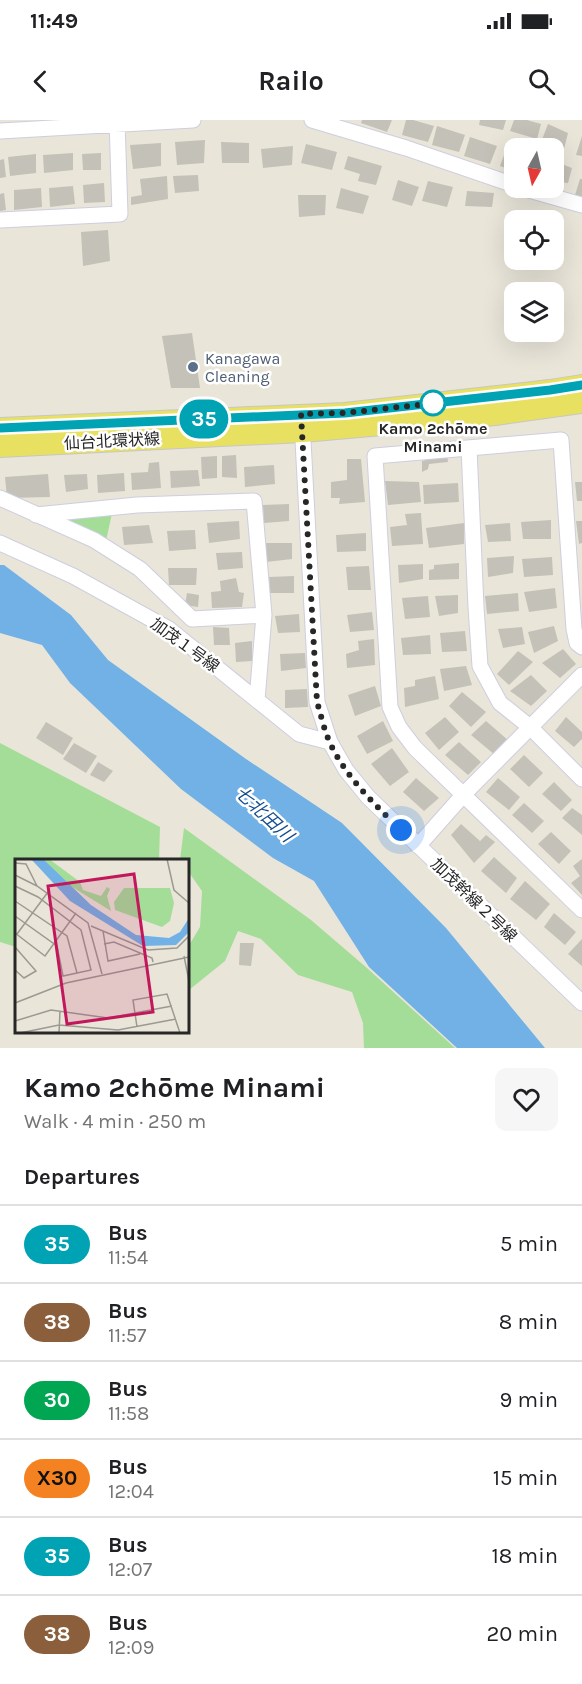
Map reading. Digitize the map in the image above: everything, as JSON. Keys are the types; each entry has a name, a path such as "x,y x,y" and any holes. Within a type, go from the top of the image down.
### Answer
{"main road":[{"name":"仙台北環状線","path":"0,447 302,423 345,413 539,392 582,385"},
{"name":"仙台北環状線","path":"0,428 302,423 495,415 582,403"}],"street":[{"path":"0,131 193,120"},
{"path":"312,120 406,148 504,182"},
{"path":"0,220 120,214 117,123"},
{"path":"557,198 582,205"},
{"name":"加茂幹線２号線","path":"302,423 317,702 330,742 346,770 368,797 582,1003"},
{"path":"582,647 578,643 574,630 561,440 375,456 390,707 399,727 415,748 582,910"},
{"path":"468,448 480,666 500,703 530,728 582,779"},
{"path":"0,498 94,540 140,569 192,619 264,615"},
{"path":"36,515 137,505 254,501 264,615 257,700"},
{"name":"加茂１号線","path":"0,543 73,576 169,629 299,734 330,742"},
{"path":"418,846 464,795 582,675"}],"green space":[{"path":"112,513 106,541 70,525 72,516"},
{"path":"0,743 160,827 159,859 15,859 15,947 0,942"},
{"path":"184,828 311,920 455,1048 364,1048 363,1023 352,992 298,975 261,939 238,931 225,961 189,990 189,945 200,927 202,891 189,872 189,859 180,859"}],"water":[{"name":"七北田川","path":"0,565 4,565 71,615 108,660 246,759 342,823 446,928 545,1048 457,1048 369,967 314,881 273,858 181,789 70,683 42,645 0,633"}],"building":[{"path":"362,120 392,120 387,132 361,123"},
{"path":"406,120 434,126 428,142 402,135"},
{"path":"480,120 506,120 503,130 479,125"},
{"path":"514,120 527,120 541,124 537,138 510,131"},
{"path":"548,124 568,133 564,149 564,138 543,138"},
{"path":"437,126 465,135 459,152 432,145"},
{"path":"582,136 582,156 576,155"},
{"path":"470,137 497,146 490,164 464,156"},
{"path":"205,140 204,163 177,165 175,142"},
{"path":"221,142 249,143 249,163 222,163"},
{"path":"161,143 161,166 133,169 130,145"},
{"path":"306,144 337,152 332,170 301,163"},
{"path":"293,146 292,165 263,168 261,149"},
{"path":"73,153 73,170 44,173 43,155"},
{"path":"101,153 101,170 83,170 82,154"},
{"path":"36,154 36,173 10,176 8,157"},
{"path":"504,155 504,167 500,166"},
{"path":"348,156 382,166 376,185 358,181 360,174 344,169"},
{"path":"4,159 6,177 0,178 0,160"},
{"path":"564,165 572,168 568,183 564,183"},
{"path":"198,175 199,191 175,193 173,176"},
{"path":"167,176 168,199 131,205 131,197 142,195 140,179"},
{"path":"580,179 582,179 582,197 575,195"},
{"path":"398,180 419,187 412,206 392,200"},
{"path":"428,181 453,187 447,207 422,201"},
{"path":"104,183 105,202 84,203 83,185"},
{"path":"73,186 75,204 50,207 49,188"},
{"path":"41,188 42,207 14,210 14,190"},
{"path":"341,188 369,196 363,214 336,208"},
{"path":"467,191 494,193 492,207 465,206"},
{"path":"4,193 6,210 0,211 0,194"},
{"path":"298,195 326,195 325,215 299,217"},
{"path":"108,230 110,261 83,266 81,232"},
{"path":"192,333 200,388 171,388 162,336"},
{"path":"447,453 448,462 429,464 428,469 422,472 422,461 426,460 427,454"},
{"path":"236,455 237,478 222,477 222,456"},
{"path":"217,456 217,478 202,479 201,457"},
{"path":"347,459 361,459 365,502 339,504 340,498 331,498 331,482 347,480"},
{"path":"159,462 161,488 132,490 131,473 148,472 149,463"},
{"path":"274,465 275,484 245,487 244,467"},
{"path":"198,470 200,486 171,488 170,471"},
{"path":"124,473 125,491 98,493 97,475"},
{"path":"48,474 50,497 7,498 5,477"},
{"path":"87,474 88,489 66,492 64,475"},
{"path":"385,481 419,482 421,502 388,505"},
{"path":"575,482 582,482 582,501 577,501"},
{"path":"458,483 459,502 424,504 423,485"},
{"path":"289,504 289,521 264,523 263,505"},
{"path":"421,513 423,544 392,546 390,527 407,525 405,514"},
{"path":"551,520 551,539 523,539 521,522"},
{"path":"239,521 240,539 209,543 207,523"},
{"path":"576,521 582,521 582,543 579,544"},
{"path":"464,523 464,544 429,548 426,528"},
{"path":"510,523 511,541 488,542 485,525"},
{"path":"149,525 153,543 124,545 122,527"},
{"path":"195,530 196,549 169,551 167,531"},
{"path":"366,533 366,551 337,552 336,535"},
{"path":"265,543 292,543 292,559 266,562"},
{"path":"242,552 243,568 218,570 216,553"},
{"path":"514,556 513,573 488,577 487,558"},
{"path":"552,557 553,575 524,577 522,559"},
{"path":"459,563 459,579 429,580 429,570 434,569 434,565"},
{"path":"423,564 423,579 399,583 398,565"},
{"path":"369,566 371,590 348,590 346,567"},
{"path":"168,568 197,568 196,585 169,585"},
{"path":"294,576 294,593 270,593 269,577"},
{"path":"236,578 239,592 244,593 242,607 212,608 211,592 221,591 220,581"},
{"path":"555,588 557,608 529,612 524,592"},
{"path":"187,593 199,595 198,607 185,605"},
{"path":"518,593 519,611 487,614 485,596"},
{"path":"458,595 458,613 439,616 435,596"},
{"path":"428,596 430,617 405,619 402,598"},
{"path":"372,612 374,630 350,632 347,615"},
{"path":"299,614 300,632 278,633 275,616"},
{"path":"554,626 558,641 534,653 528,632"},
{"path":"213,627 229,628 230,645 214,645"},
{"path":"522,627 525,644 503,648 498,629"},
{"path":"465,631 467,651 442,652 440,633"},
{"path":"430,635 431,654 403,655 401,638"},
{"path":"374,639 375,665 347,668 346,654 359,650 358,641"},
{"path":"252,641 252,661 236,662 235,643"},
{"path":"563,649 576,664 560,678 542,663"},
{"path":"518,651 533,662 509,685 497,674"},
{"path":"305,653 306,668 281,671 280,654"},
{"path":"466,666 472,685 444,691 440,669"},
{"path":"531,675 547,691 531,706 510,691"},
{"path":"435,676 439,699 405,707 404,688 415,686 415,680"},
{"path":"375,686 381,706 355,716 348,695"},
{"path":"307,689 308,707 285,708 285,690"},
{"path":"462,692 486,712 471,727 449,706"},
{"path":"445,717 459,732 439,750 425,733"},
{"path":"566,717 582,732 582,739 574,747 555,731"},
{"path":"383,721 393,741 367,754 357,736"},
{"path":"486,721 509,741 495,755 471,735"},
{"path":"46,722 73,738 63,755 36,738"},
{"path":"459,742 481,762 468,775 445,755"},
{"path":"74,743 97,756 86,773 63,759"},
{"path":"392,748 409,772 390,786 371,764"},
{"path":"524,755 543,773 529,787 510,769"},
{"path":"98,762 113,771 104,782 90,775"},
{"path":"416,778 439,798 424,811 403,792"},
{"path":"498,778 520,797 509,810 486,792"},
{"path":"554,782 572,800 561,811 542,794"},
{"path":"524,803 544,821 532,833 512,815"},
{"path":"572,808 582,815 582,835 562,818"},
{"path":"461,824 480,841 486,835 495,842 474,863 451,835"},
{"path":"551,832 571,851 559,864 538,844"},
{"path":"494,857 517,878 506,893 481,871"},
{"path":"582,859 582,895 571,883 580,876 573,866"},
{"path":"525,881 550,904 536,920 510,899"},
{"path":"554,913 576,932 565,945 544,927"},
{"path":"582,939 582,966 568,954"},
{"path":"240,943 254,943 251,966 239,965"}],"bus line":[{"name":"35","path":"0,428 345,413 582,385"}],"place":[{"name":"Kanagawa Cleaning","path":"193,367"},
{"name":"Kamo 2chōme Minami","path":"433,403"}],"route":[{"path":"401,830 368,797 346,770 330,742 317,702 301,414 345,413 436,403 433,403"}]}
